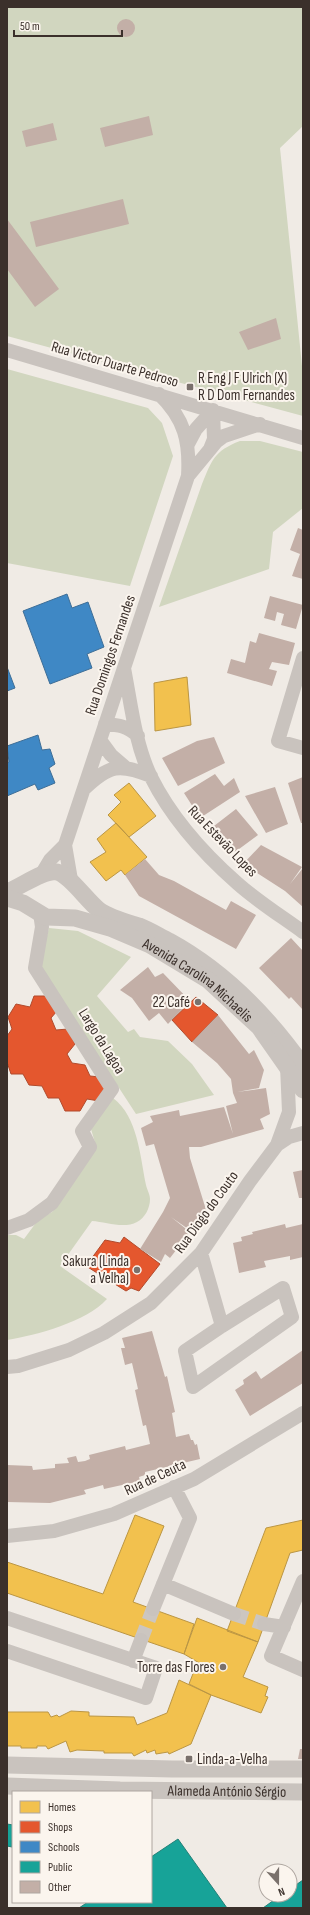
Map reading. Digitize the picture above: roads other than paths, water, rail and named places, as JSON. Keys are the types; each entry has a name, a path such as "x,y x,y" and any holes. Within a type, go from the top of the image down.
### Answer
{"street":[{"name":"Rua Victor Duarte Pedroso","path":"7,350 303,438"},
{"name":"Rua Domingos Fernandes","path":"39,877 50,860 65,845 188,476 188,444 180,420 174,409 159,394"},
{"name":"Rua Domingos Fernandes","path":"188,444 198,425 213,410"},
{"name":"Rua Domingos Fernandes","path":"210,449 214,439 213,410"},
{"name":"Rua Domingos Fernandes","path":"188,476 210,449 224,436 260,424"},
{"path":"303,658 278,741 303,748"},
{"name":"Rua Estevão Lopes","path":"124,667 138,736 151,776 171,810 198,844 237,883 303,932"},
{"path":"105,724 120,725 130,729 138,736"},
{"path":"100,740 111,755 126,767 151,776"},
{"path":"84,790 105,772 126,767"},
{"name":"Rua Domingos Fernandes","path":"65,845 72,883"},
{"name":"Avenida Carolina Michaelis","path":"7,892 39,877 57,872 72,883 100,911 141,927 168,941 214,971 245,996 272,1025 295,1066 303,1090"},
{"path":"37,911 31,903 30,890 39,877"},
{"path":"61,916 72,907 76,893 72,883"},
{"name":"Avenida Carolina Michaelis","path":"7,898 37,911 46,917 61,916 84,919 150,945 208,980 259,1027 295,1066"},
{"name":"Largo da Lagoa","path":"10,1224 29,1220 52,1203 90,1147 82,1131 112,1089 35,968 42,927 37,911"},
{"name":"Rua Diogo do Couto","path":"7,1366 18,1366 68,1350 110,1329 151,1303 201,1253 277,1144 289,1112 295,1066"},
{"name":"Rua Diogo do Couto","path":"277,1144 289,1137 303,1134"},
{"path":"201,1253 222,1326"},
{"path":"283,1288 292,1317 193,1387 185,1351 222,1326 229,1322 283,1288"},
{"name":"Rua de Ceuta","path":"7,1536 54,1531 114,1514 194,1479 303,1412"},
{"path":"154,1609 190,1518 174,1487"},
{"path":"303,1580 299,1601 284,1627 271,1656 303,1670"},
{"path":"163,1584 234,1614"},
{"path":"7,1618 156,1668 146,1698 7,1651"},
{"path":"264,1624 284,1627"},
{"path":"133,1661 141,1640"},
{"name":"Alameda António Sérgio","path":"7,1765 172,1769 303,1769"},
{"name":"Alameda António Sérgio","path":"7,1786 120,1790 303,1792"}],"tunnel":[{"path":"141,1640 153,1609"},
{"path":"234,1614 264,1624"}],"place":[{"name":"R Eng J F Ulrich (X) R D Dom Fernandes","path":"190,387"},
{"name":"22 Café","path":"198,1002"},
{"name":"Sakura (Linda a Velha)","path":"137,1270"},
{"name":"Torre das Flores","path":"223,1667"},
{"name":"Linda-a-Velha","path":"189,1759"}]}
